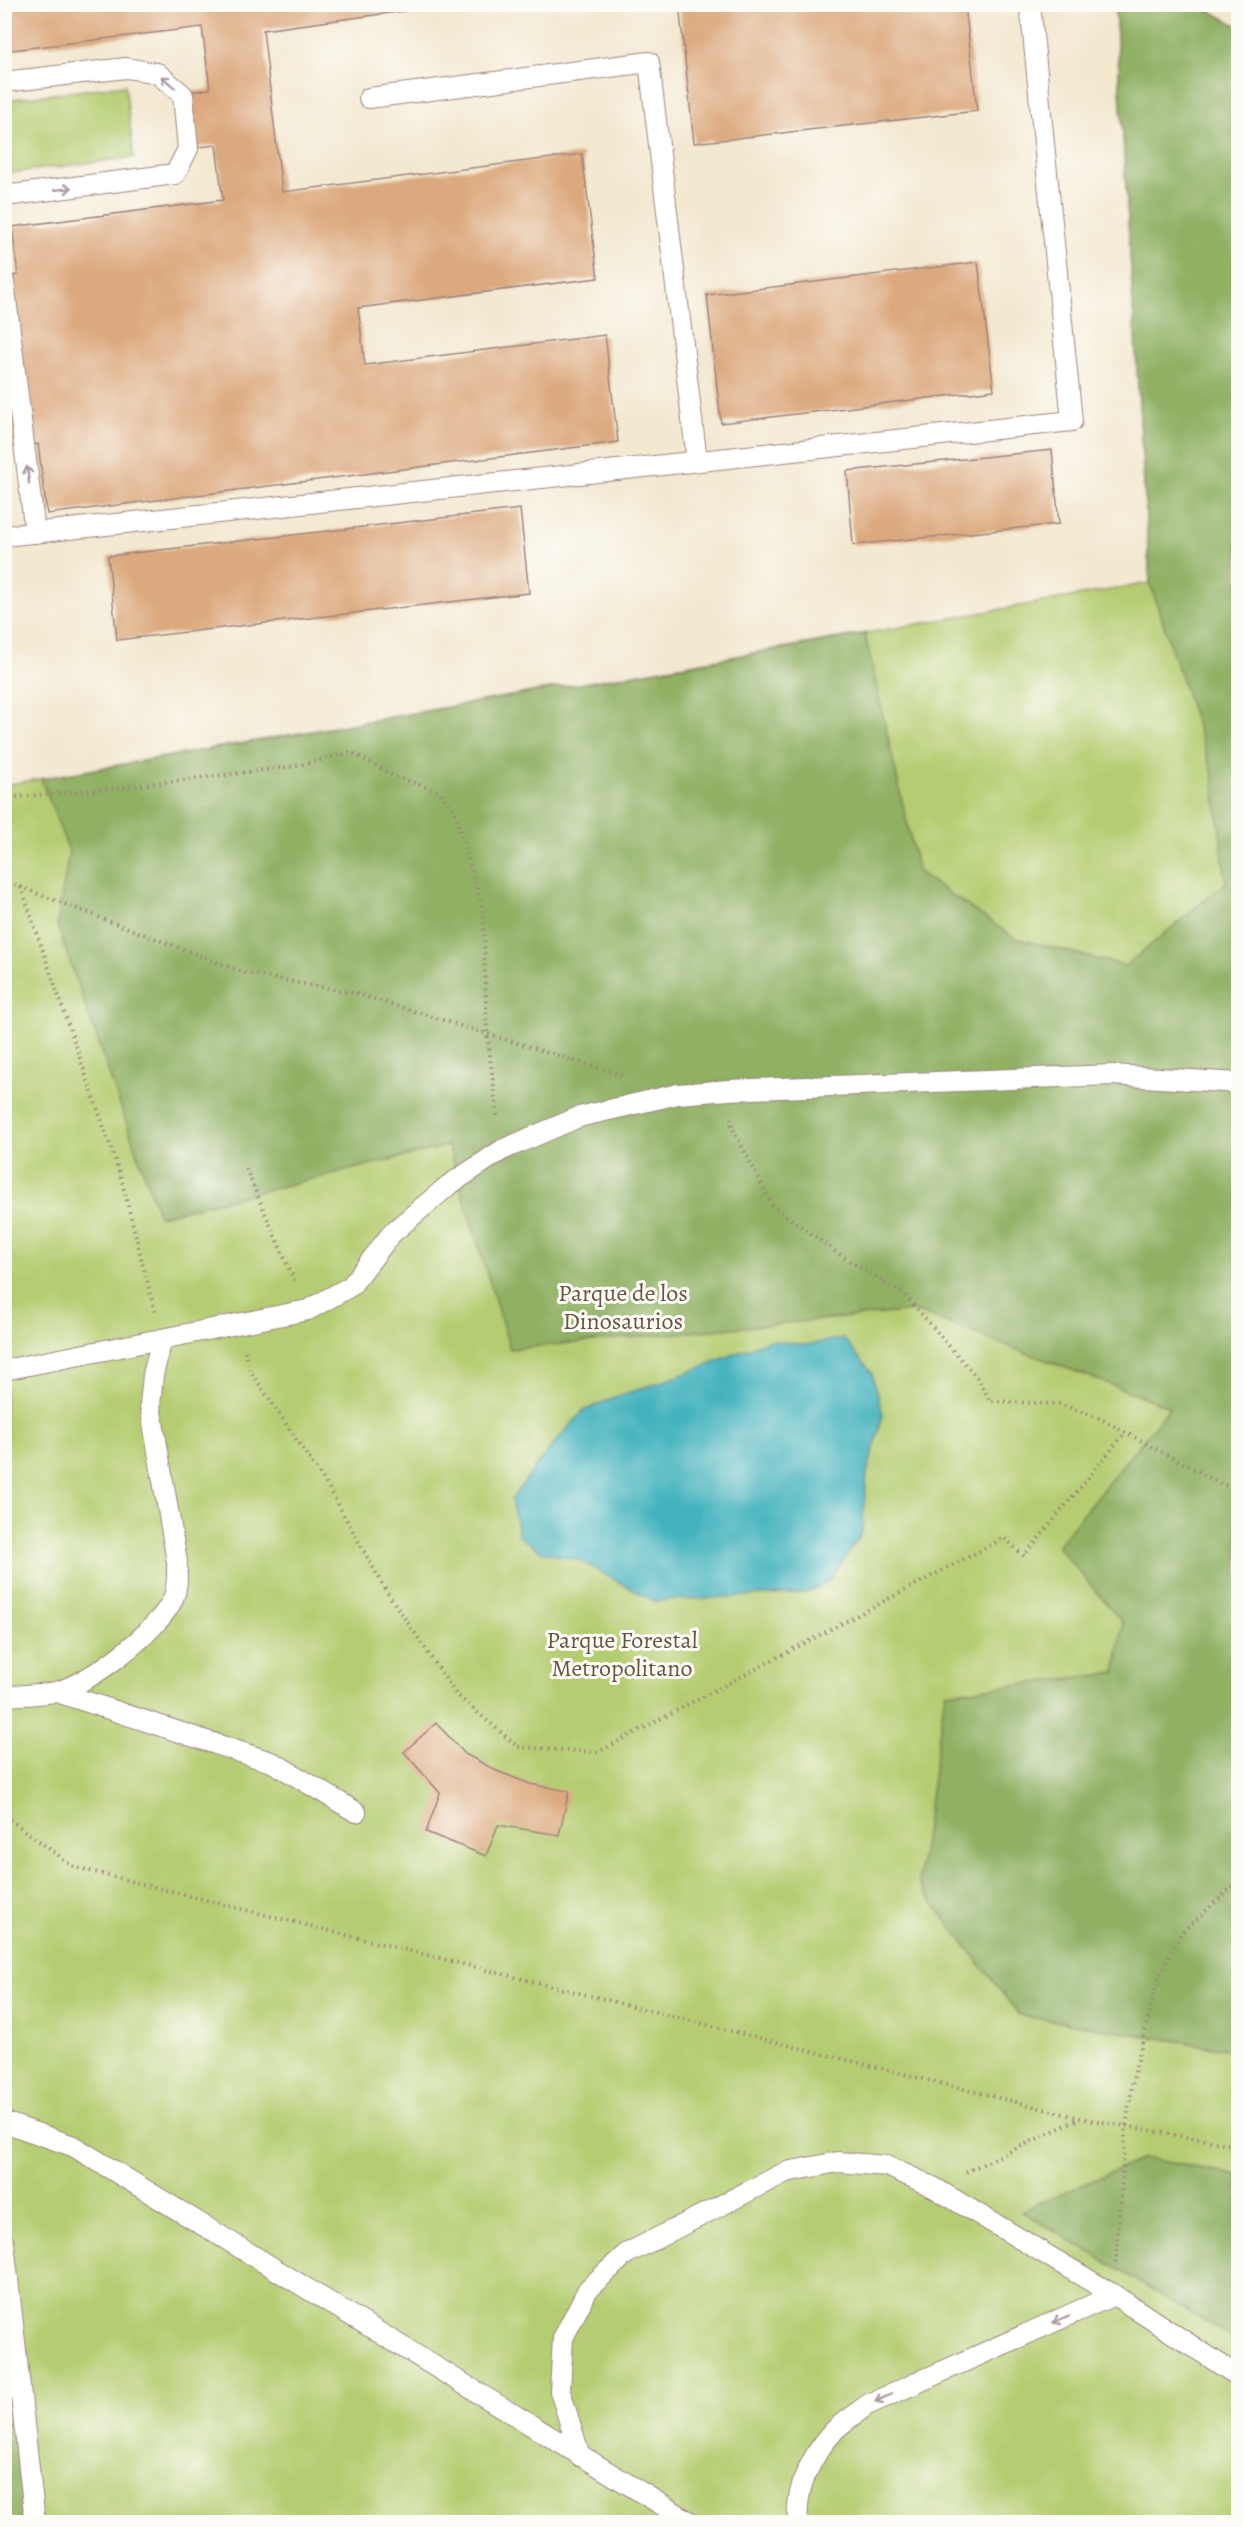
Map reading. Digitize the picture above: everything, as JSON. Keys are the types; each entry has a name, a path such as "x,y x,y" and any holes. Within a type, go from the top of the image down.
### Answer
{"lane":[{"path":"4,536 1072,421 1030,4"},
{"path":"369,98 649,62 697,461"},
{"path":"4,82 126,68 157,73 183,95 188,149 176,174 4,196"},
{"path":"4,282 35,533"},
{"path":"4,1370 308,1310 351,1286 392,1233 449,1185 502,1150 579,1117 678,1094 729,1090 1112,1074 1239,1083"},
{"path":"4,1696 57,1692 105,1669 157,1622 172,1602 177,1588 177,1562 150,1405 153,1375 162,1339"},
{"path":"57,1692 274,1763 356,1812"},
{"path":"4,2122 73,2146 690,2523"},
{"path":"580,2456 560,2391 563,2338 588,2289 626,2254 786,2172 838,2162 887,2166 933,2187 1114,2295 1239,2376"},
{"path":"4,2243 35,2523"},
{"path":"798,2523 797,2509 807,2470 834,2431 867,2405 1114,2295"}],"path":[{"path":"1234,4 1234,24 1239,44"},
{"path":"4,798 109,789 297,766 351,752 394,776 440,792 455,813 483,909 487,1033 502,1150"},
{"path":"4,879 244,973 358,994 678,1094"},
{"path":"21,887 120,1174 162,1339"},
{"path":"729,1090 732,1127 772,1205 843,1257 904,1294 978,1379 990,1401 1059,1404 1097,1417 1223,1485 1239,1490"},
{"path":"246,1168 308,1310"},
{"path":"238,1324 249,1369 329,1488 385,1589 456,1694 518,1747 598,1752 1004,1538 1024,1556 1125,1432"},
{"path":"5,1816 74,1867 1080,2118 1239,2146"},
{"path":"1114,2295 1126,2125 1133,2080 1157,1981 1181,1933 1239,1880"},
{"path":"933,2187 1080,2118"}],"green space":[{"name":"Parque Forestal Metropolitano","path":"1115,5 1199,5 1238,26 1238,2522 5,2522 5,785 1150,583"},
{"name":"Parque de los Dinosaurios","path":"1115,5 1199,5 1238,26 1238,2051 1019,2015 918,1883 945,1693 1115,1673 1123,1623 1057,1546 1170,1407 915,1311 510,1349 448,1146 159,1216 57,925 69,851 41,779 865,634 918,872 1015,938 1125,966 1226,883 1213,775 1150,583"},
{"path":"125,85 134,157 11,173 5,100"},
{"path":"1144,2158 1238,2175 1238,2341 1021,2211"},
{"path":"5,2243 35,2522 5,2522"}],"water":[{"path":"843,1338 872,1373 883,1415 867,1473 862,1533 829,1581 806,1593 654,1601 579,1560 543,1552 519,1536 511,1500 546,1453 583,1411 769,1340 806,1345"}],"building":[{"path":"4,4 457,4 263,30 282,192 582,154 598,278 358,308 365,365 605,335 618,442 47,514 38,444 4,448 4,277 18,275 12,227 223,200 216,145 181,149 175,94 210,89 202,27 4,51"},
{"path":"679,4 965,4 977,111 694,143"},
{"path":"978,262 994,390 721,423 707,295"},
{"path":"1052,450 1059,524 853,545 847,471"},
{"path":"520,509 529,593 117,640 108,556"},
{"path":"436,1723 465,1754 497,1771 530,1784 569,1791 559,1835 498,1825 486,1856 426,1832 440,1793 404,1752"}]}
